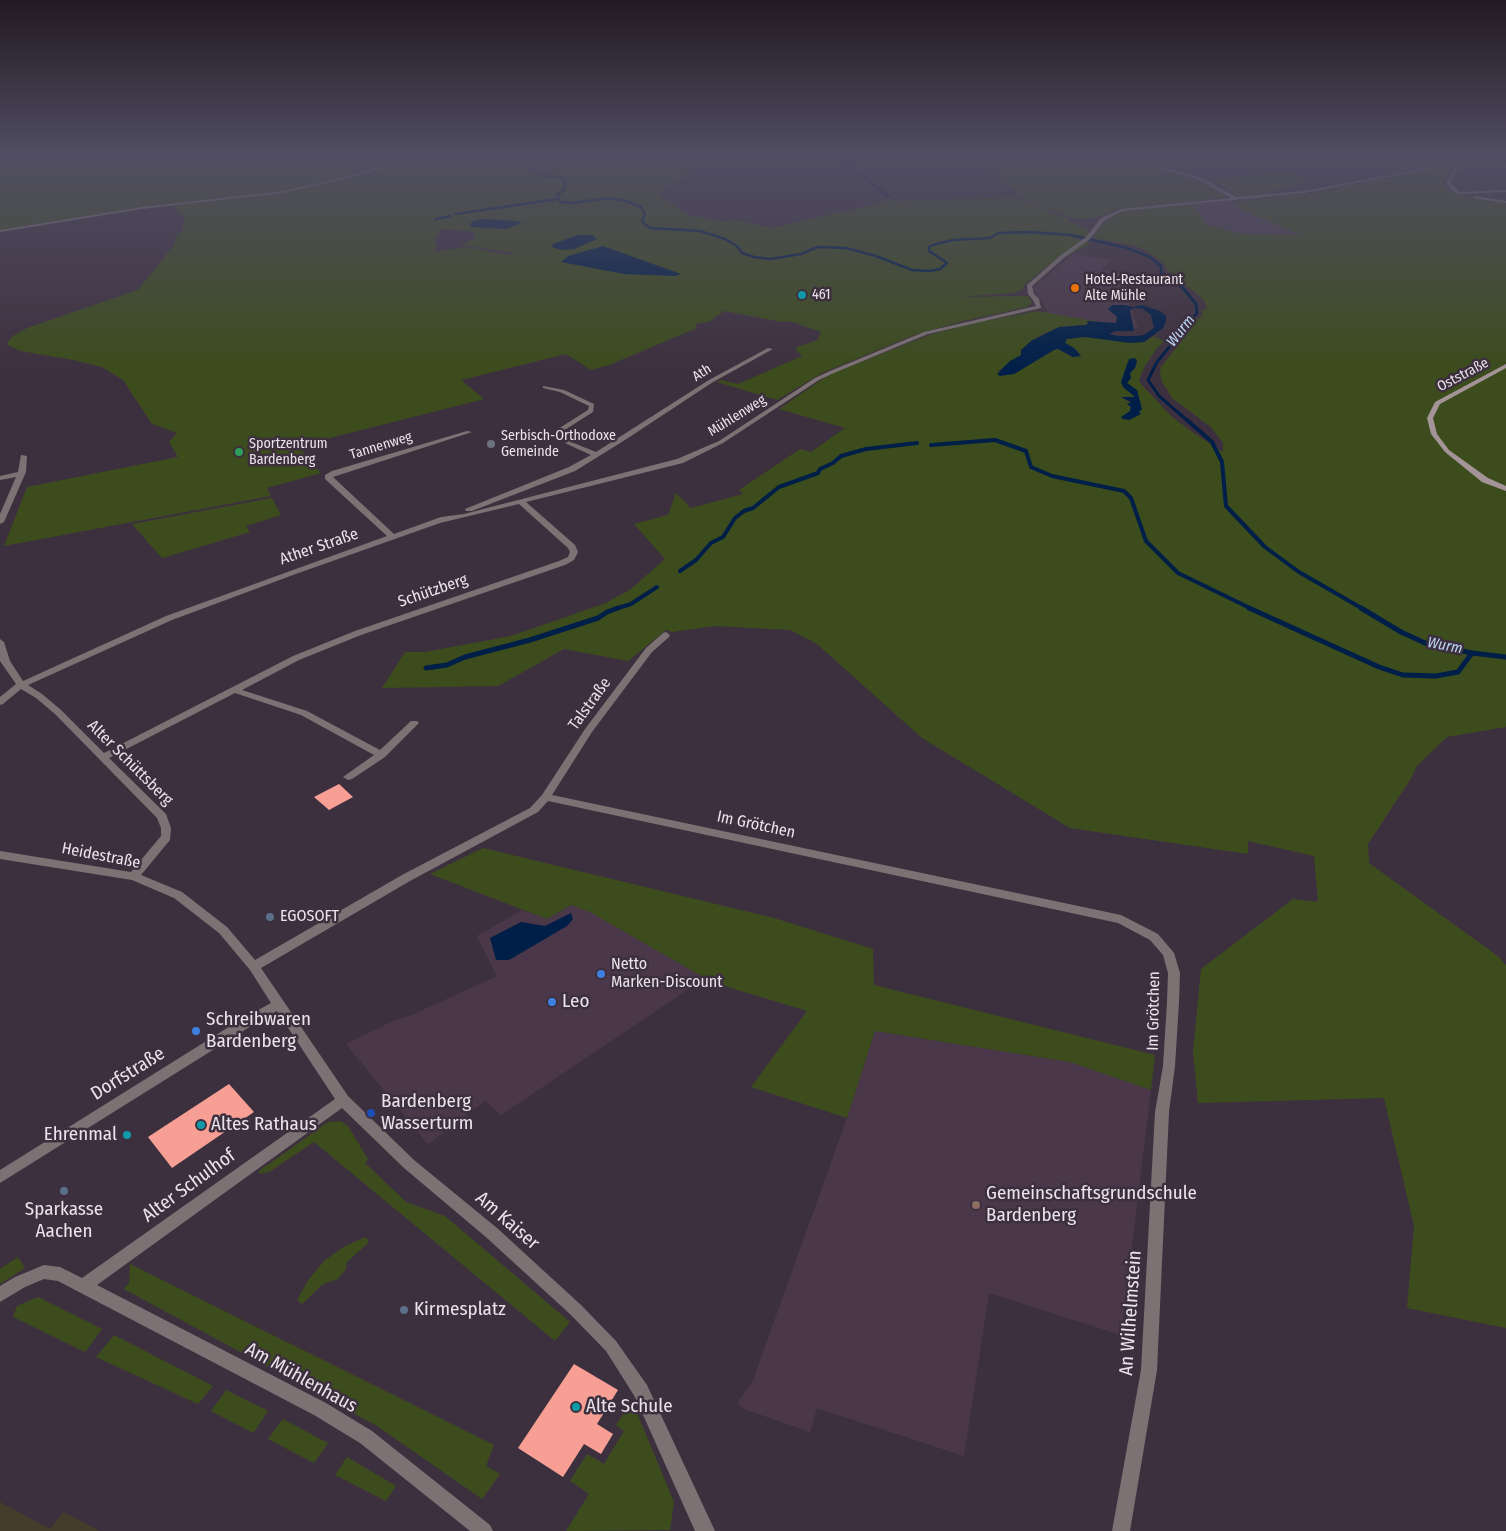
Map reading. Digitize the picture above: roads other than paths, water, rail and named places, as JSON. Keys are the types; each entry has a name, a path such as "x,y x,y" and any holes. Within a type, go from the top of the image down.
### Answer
{"street":[{"path":"0,231 22,227"},
{"name":"Mühlenweg","path":"438,521 521,502 680,461 721,442 817,379 832,372 926,333 1039,307 1040,305 1031,294 1029,286 1063,256 1086,240 1096,227"},
{"name":"Ath","path":"649,422 711,381 770,349"},
{"name":"Oststraße","path":"1506,366 1446,397 1437,404 1430,418 1434,434 1447,451 1485,480 1506,489"},
{"path":"545,387 562,391 592,405 591,411 560,430 558,435 564,440 597,455"},
{"name":"Ather Straße","path":"0,702 21,685 169,618 549,480 597,455 649,422"},
{"name":"Tannenweg","path":"393,537 328,477 334,473 469,432"},
{"path":"0,522 20,474 23,456"},
{"path":"0,478 20,474"},
{"name":"Schützberg","path":"102,758 321,647 562,563 571,558 574,552 572,547 521,502"},
{"name":"Talstraße","path":"546,797 588,731 650,650 666,635"},
{"path":"0,642 5,661 21,685"},
{"name":"Alter Schüttsberg","path":"21,685 39,696 162,817 166,828 166,837 134,876"},
{"path":"234,690 304,713 380,755"},
{"path":"348,777 380,755 414,722"},
{"path":"254,967 406,878 534,810 546,797"},
{"name":"Im Grötchen","path":"546,797 1121,918 1154,937 1168,953 1174,972 1169,1066"},
{"name":"Heidestraße","path":"0,855 134,876 178,895 223,930 254,967"},
{"name":"Am Kaiser","path":"254,967 343,1100 409,1164 492,1233 576,1310 611,1346 641,1391 702,1529"},
{"name":"Dorfstraße","path":"0,1177 278,1004"},
{"name":"An Wilhelmstein","path":"1121,1531 1148,1370 1162,1112 1169,1066"},
{"name":"Alter Schulhof","path":"83,1286 343,1100"},
{"name":"Am Mühlenhaus","path":"0,1295 20,1282 44,1272 60,1274 320,1409 366,1437 484,1531"}],"water":[{"path":"479,227 511,227 507,229"},
{"path":"578,235 592,235 597,239 574,249 562,250 552,247 553,244"},
{"path":"603,246 681,274 675,276 624,274 561,262 568,256"},
{"path":"1112,305 1133,307 1142,305 1160,311 1166,316 1166,321 1163,328 1144,342 1130,343 1085,337 1067,339 1065,343 1074,348 1081,356 1073,357 1058,349 1014,374 1000,376 997,374 1010,361 1021,355 1021,350 1031,341 1059,327 1085,325 1088,324 1087,321 1116,323 1117,317 1108,309","holes":["1134,308 1143,309 1151,315 1154,328 1144,335 1118,336 1109,334 1115,331 1134,331 1130,310"]},
{"path":"1135,358 1137,361 1135,368 1130,373 1131,378 1127,383 1137,390 1142,409 1139,412 1141,414 1129,420 1121,417 1130,411 1131,407 1127,404 1131,402 1121,397 1135,397 1123,387 1121,382 1129,359"},
{"path":"571,913 573,919 567,926 509,960 496,960 490,938 521,922 545,926"}],"waterway":[{"name":"Wurm","path":"649,227 700,231 725,239 737,246 742,253 754,257 770,259 801,254 818,247 846,248 876,256 912,270 930,271 940,269 947,263 929,251 929,247 933,245 953,240 990,238 998,233 1029,232 1071,235 1127,248 1150,257 1161,266 1161,272"},
{"name":"Wurm","path":"1161,272 1182,287 1196,304 1197,313 1157,362 1148,380 1159,396 1189,422"},
{"name":"Wurm","path":"1187,420 1212,442 1222,462 1226,506 1265,547 1299,572 1363,609"},
{"path":"931,445 995,440 1026,451 1031,467 1052,476 1124,491 1131,498 1146,541 1178,573 1252,609"},
{"path":"680,571 696,560 711,543 723,537 735,518 744,511 753,508 779,487 818,473 820,469 833,463 841,456 866,449 917,443"},
{"path":"617,608 631,604 657,587"},
{"path":"426,668 447,665 465,657 530,640 598,618 617,608"},
{"path":"1249,608 1379,667 1403,675 1436,676 1458,672 1472,653"},
{"name":"Wurm","path":"1361,608 1401,632 1425,643 1472,653"},
{"name":"Wurm","path":"1472,653 1506,657"}],"place":[{"name":"Hotel-Restaurant Alte Mühle","path":"1075,288"},
{"name":"461","path":"802,295"},
{"name":"Serbisch-Orthodoxe Gemeinde","path":"491,444"},
{"name":"Sportzentrum Bardenberg","path":"239,452"},
{"name":"EGOSOFT","path":"270,917"},
{"name":"Netto Marken-Discount","path":"601,974"},
{"name":"Leo","path":"552,1002"},
{"name":"Schreibwaren Bardenberg","path":"196,1031"},
{"name":"Bardenberg Wasserturm","path":"371,1113"},
{"name":"Altes Rathaus","path":"201,1125"},
{"name":"Ehrenmal","path":"127,1135"},
{"name":"Sparkasse Aachen","path":"64,1191"},
{"name":"Gemeinschaftsgrundschule Bardenberg","path":"976,1205"},
{"name":"Kirmesplatz","path":"404,1310"},
{"name":"Alte Schule","path":"576,1407"}]}
